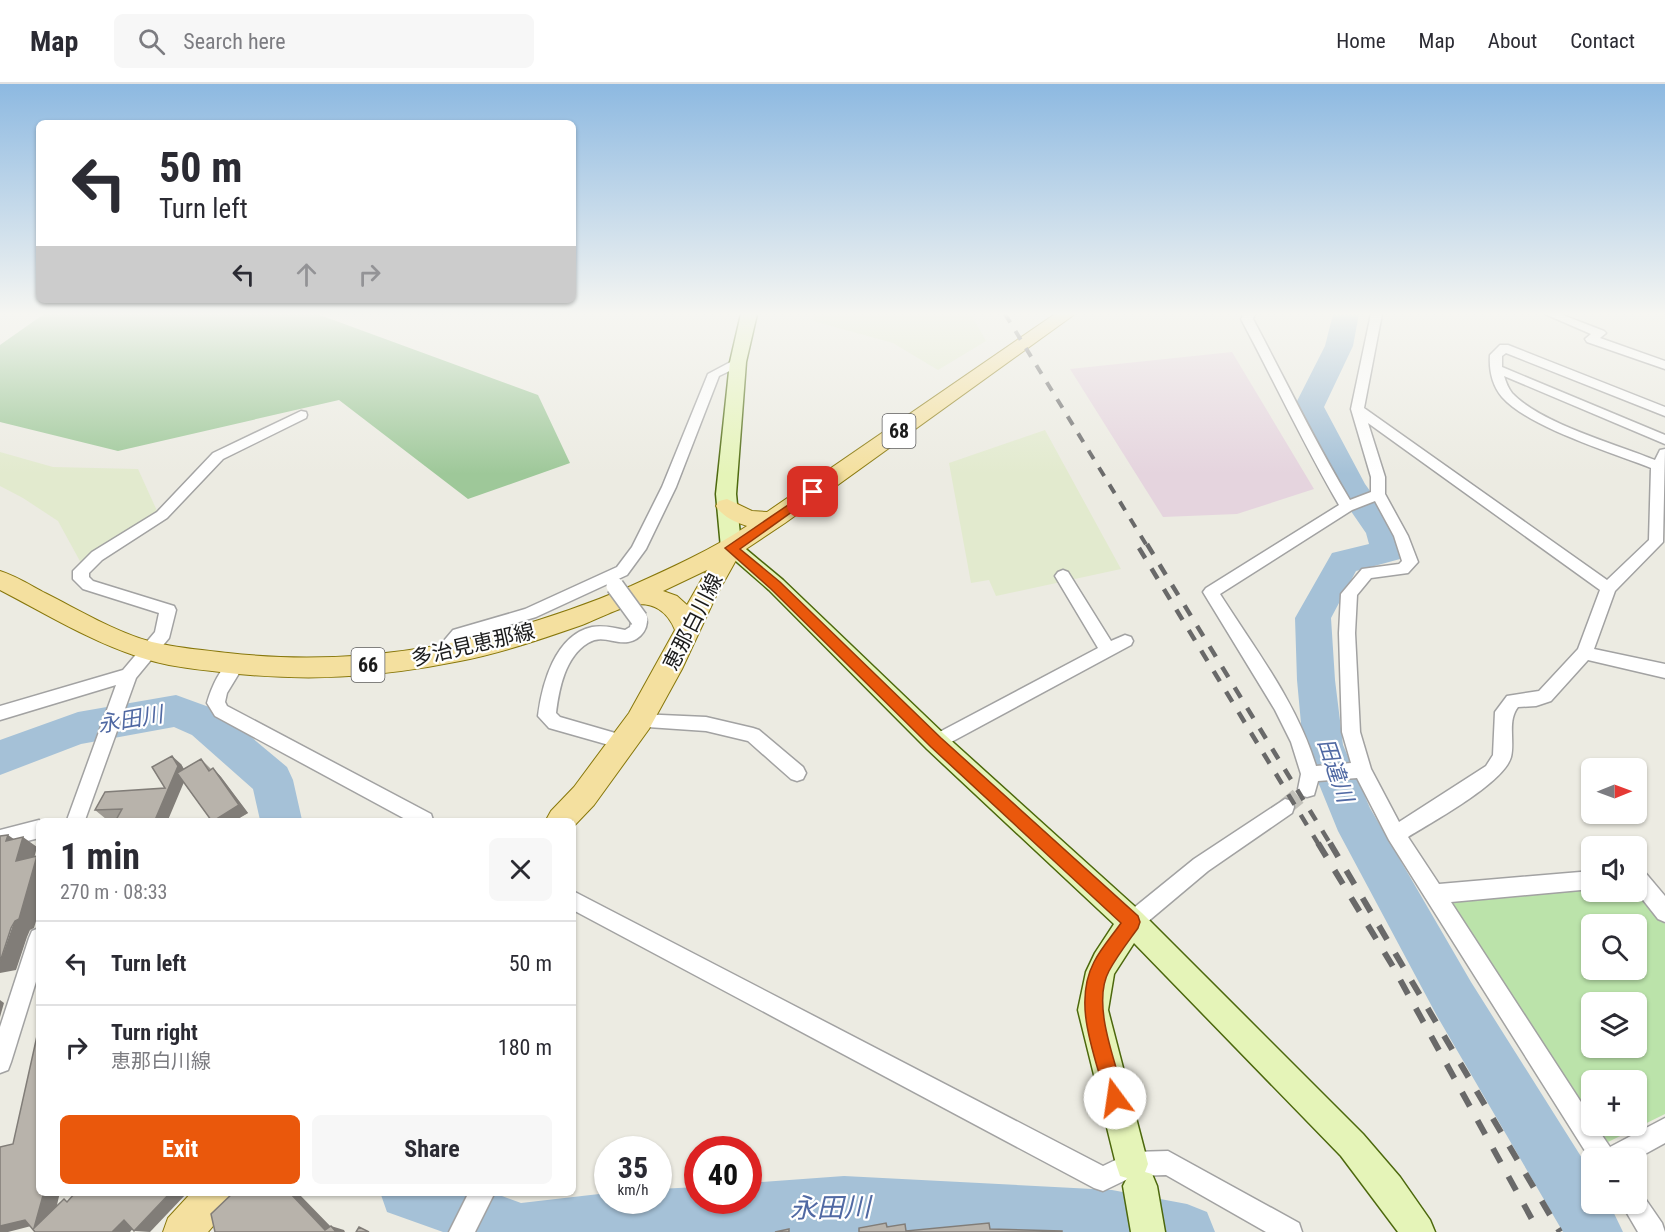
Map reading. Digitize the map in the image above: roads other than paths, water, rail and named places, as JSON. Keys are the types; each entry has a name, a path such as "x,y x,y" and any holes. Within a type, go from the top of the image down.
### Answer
{"main road":[{"name":"恵那白川線","path":"563,818 584,796 639,721 731,548 990,368"},
{"path":"727,506 739,517 751,520 777,518"},
{"name":"多治見恵那線","path":"0,580 90,626 148,650 236,665 298,669 381,665 492,646 553,627 624,595 674,579 731,548"},
{"path":"624,595 655,597 668,601 683,616 688,631"}],"street":[{"path":"623,742 567,728 555,723 547,716 556,675 574,644 592,635 606,632 628,636 637,630 624,595 631,562 666,497 695,429 714,374 727,368"},
{"path":"738,368 727,506 731,548 776,585 936,742 1132,922 1352,1145 1388,1189 1418,1232"},
{"path":"1272,368 1307,432 1318,458 1347,507"},
{"path":"1366,368 1357,409 1378,477 1378,494 1401,536 1410,562 1403,570 1367,573 1349,594 1347,633 1351,732 1362,770 1396,834 1597,1148"},
{"path":"1495,368 1665,440"},
{"path":"1396,834 1492,771 1502,757 1504,712 1513,701 1545,696 1585,652 1608,588 1656,542 1661,460 1530,413 1506,394 1495,368"},
{"path":"1553,368 1665,412"},
{"path":"1357,409 1608,588"},
{"path":"76,818 129,675 163,634 168,610 88,585 81,579 81,571 97,556 162,515 218,456 302,415"},
{"path":"1362,770 1309,781 1300,742 1281,705 1211,592 1347,507 1378,494"},
{"path":"1063,576 1108,650"},
{"path":"936,742 1125,641"},
{"path":"1585,652 1598,657 1665,671"},
{"path":"236,665 219,691 216,703 221,711 420,818"},
{"path":"0,713 129,675"},
{"path":"639,721 706,724 753,735 797,773"},
{"path":"1148,1232 1136,1175 1093,1010 1095,986 1101,967 1132,922 1201,865 1285,807"},
{"path":"0,839 36,830"},
{"path":"1434,894 1581,881"},
{"path":"1647,890 1665,912"},
{"path":"576,902 1103,1179 1136,1175 1168,1163 1290,1232"},
{"path":"0,1062 36,948"},
{"path":"1632,1148 1665,1130"},
{"path":"461,1232 481,1196"},
{"path":"1641,1214 1653,1232"}],"waterway":[{"name":"田違川","path":"1328,368 1309,407 1351,488 1382,531 1388,551 1344,562 1313,618 1316,680 1323,745 1353,818 1454,999 1595,1232"},
{"name":"永田川","path":"0,758 78,728 176,711 206,723 272,780 281,818"},
{"name":"永田川","path":"419,1196 521,1231 569,1224 844,1204 1112,1218 1187,1232"}],"tunnel":[{"path":"1285,807 1307,789"}],"railway":[{"path":"1038,368 1147,546"},
{"path":"1147,544 1331,845"},
{"path":"1139,548 1319,845"},
{"path":"1318,843 1392,965 1539,1232"},
{"path":"1330,843 1560,1232"}]}
